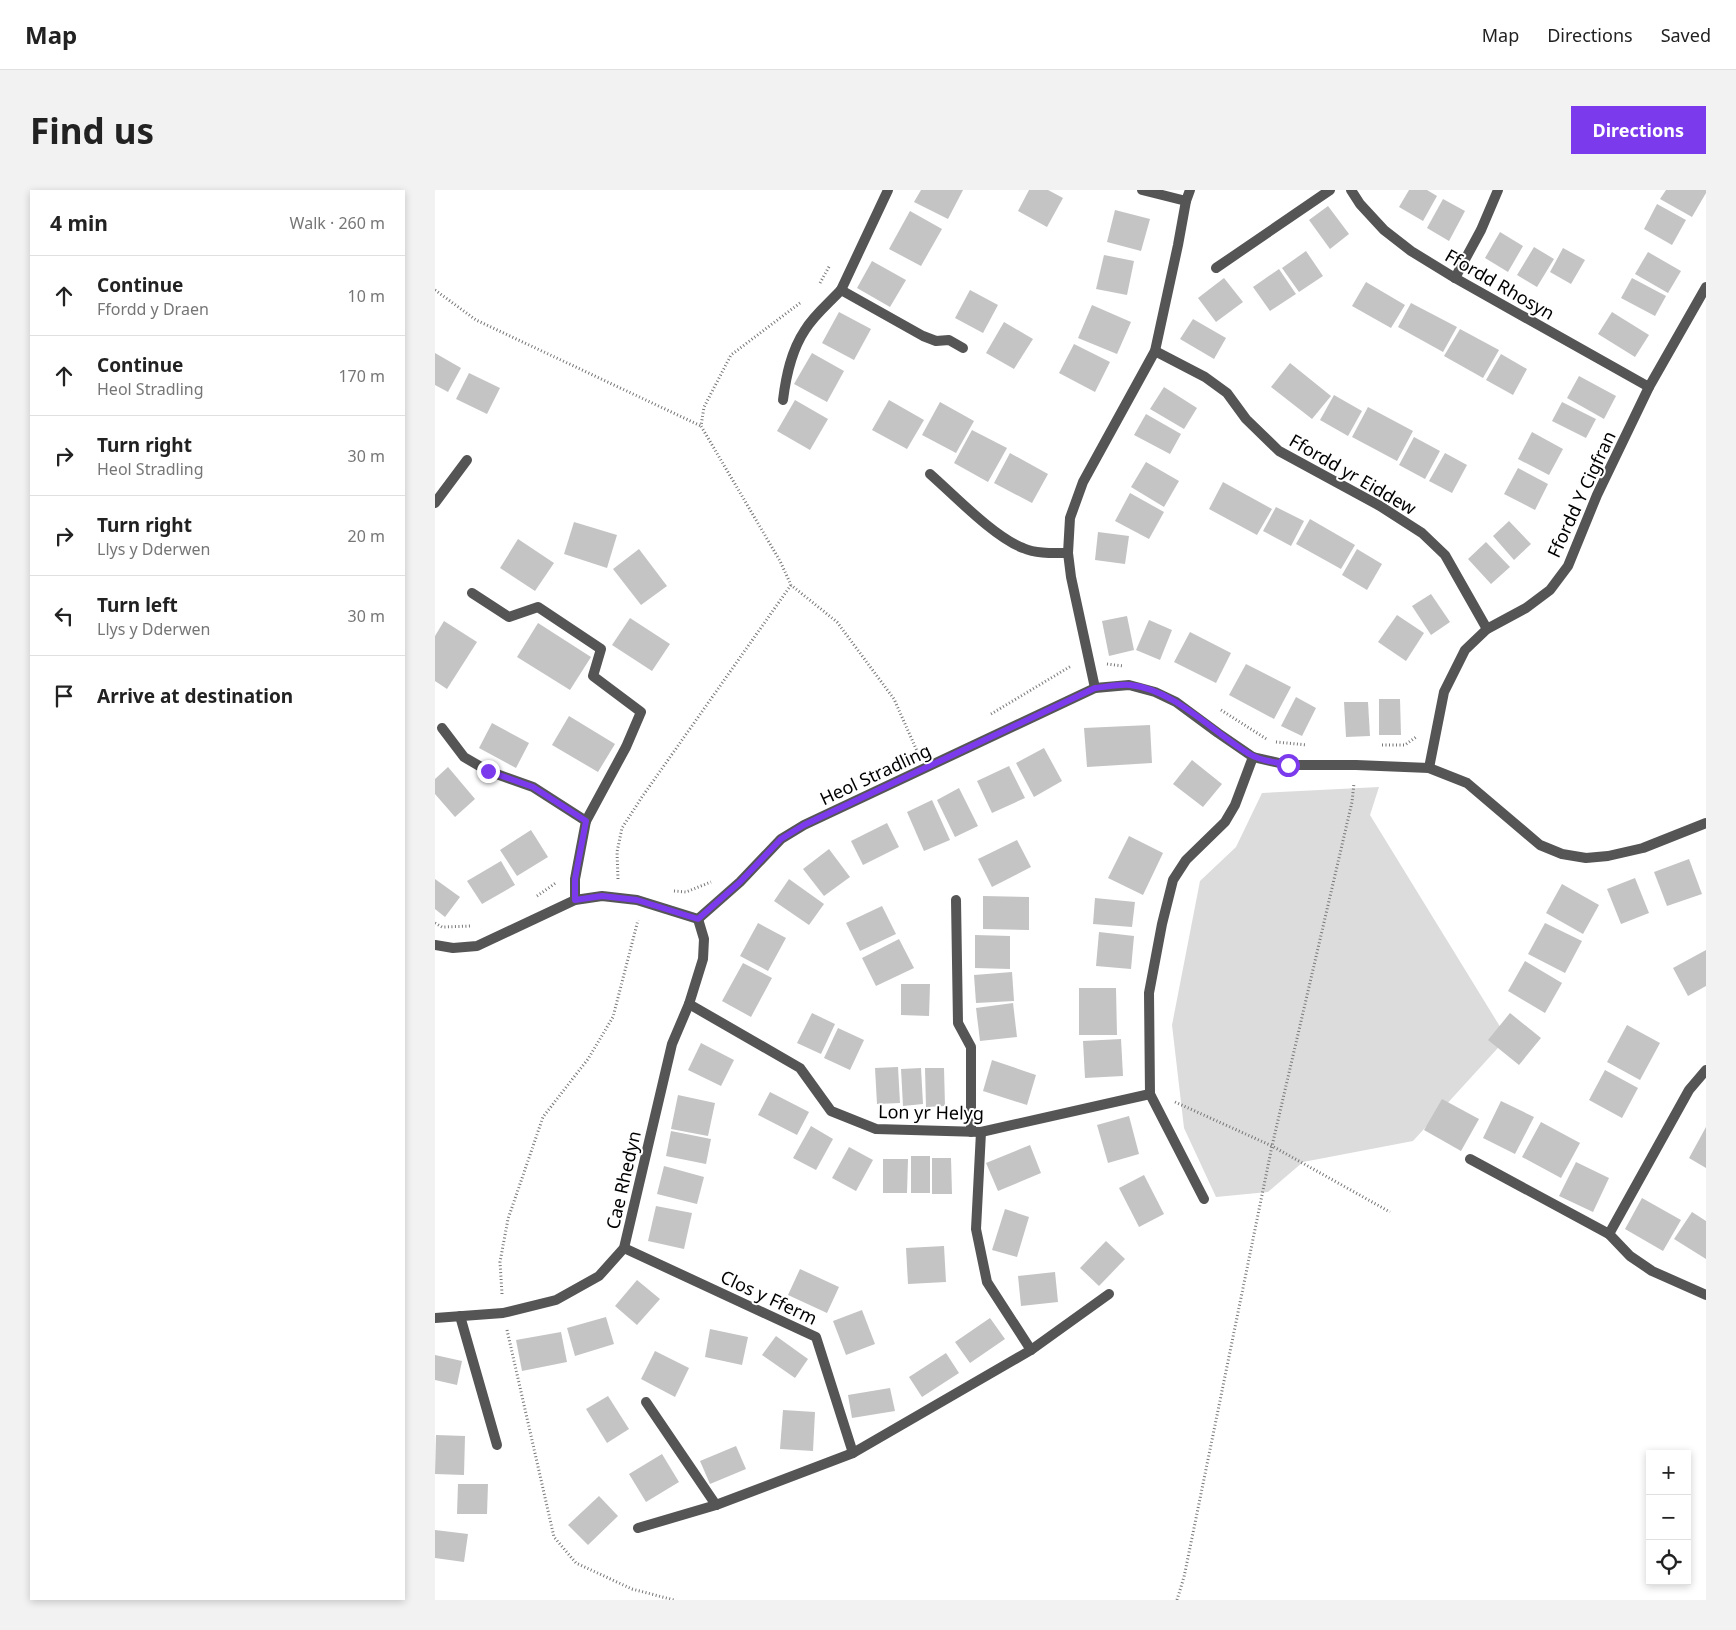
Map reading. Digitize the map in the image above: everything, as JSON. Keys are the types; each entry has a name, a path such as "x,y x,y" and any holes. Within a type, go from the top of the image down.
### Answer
{"street":[{"path":"783,400 792,355 804,330 841,290 888,190"},
{"path":"1142,190 1186,202"},
{"path":"1095,688 1071,577 1069,553 1070,518 1083,482 1155,351 1190,190"},
{"path":"1216,268 1330,190"},
{"name":"Ffordd Rhosyn","path":"1351,190 1360,204 1384,230 1411,250 1455,278 1649,387"},
{"path":"1455,278 1481,230 1498,190"},
{"name":"Ffordd Y Cigfran","path":"1429,768 1444,692 1465,650 1487,629 1532,604 1550,590 1568,566 1597,495 1649,387 1706,287"},
{"path":"841,290 923,336 936,341 949,340 963,348"},
{"name":"Ffordd yr Eiddew","path":"1155,351 1205,377 1227,393 1246,419 1279,451 1380,506 1422,533 1445,554 1487,629"},
{"path":"435,503 467,460"},
{"path":"930,474 991,528 1010,542 1036,552 1069,553"},
{"path":"472,593 509,617 538,606 601,649 593,676 641,712 626,747 586,821 575,879 575,900"},
{"name":"Heol Stradling","path":"698,919 740,882 781,839 804,825 1095,688 1129,685 1155,692 1176,702 1253,757"},
{"path":"442,728 464,757 488,771 533,787 586,821"},
{"path":"1204,1198 1151,1094 1149,993 1162,924 1173,880 1186,860 1225,822 1235,805 1253,757 1288,765 1429,768 1467,783 1541,845 1562,854 1586,858 1608,856 1643,848 1705,825"},
{"path":"435,945 453,948 477,946 575,900 602,896 644,902 698,919"},
{"path":"956,900 958,1023 971,1047 976,1132 976,1229 987,1282 1031,1350"},
{"name":"Cae Rhedyn","path":"435,1318 503,1313 556,1300 599,1276 624,1248 672,1044 689,1004 703,959 704,939 698,919"},
{"name":"Lon yr Helyg","path":"689,1004 800,1068 831,1111 876,1129 976,1132 1151,1094"},
{"path":"1609,1234 1689,1090 1706,1070"},
{"path":"1469,1159 1609,1234 1630,1256 1652,1271 1706,1295"},
{"name":"Clos y Fferm","path":"624,1248 817,1337 853,1453"},
{"path":"638,1528 717,1505 853,1453 1031,1350 1109,1294"},
{"path":"460,1316 497,1445"},
{"path":"646,1402 717,1505"}],"path":[{"path":"819,284 832,262"},
{"path":"435,290 476,320 701,426 775,553 791,585 837,622 894,699 919,755"},
{"path":"701,426 704,407 731,355 801,302"},
{"path":"618,879 617,852 622,828 791,585"},
{"path":"1177,1600 1184,1577 1272,1146 1352,802 1356,765"},
{"path":"644,902 613,1017 588,1059 543,1118 508,1219 500,1262 503,1313 553,1537 577,1563 632,1589 674,1600"},
{"path":"1151,1094 1171,1100 1272,1146 1390,1212"}],"shaded area":[{"path":"1379,787 1370,815 1507,1038 1413,1141 1303,1162 1268,1192 1216,1197 1184,1128 1172,1025 1200,881 1236,847 1262,793"}],"building":[{"path":"921,190 963,190 948,219 914,202"},
{"path":"1029,190 1048,190 1063,198 1047,227 1018,211"},
{"path":"1409,190 1427,190 1437,196 1423,221 1399,207"},
{"path":"1666,190 1706,190 1706,193 1692,217 1660,199"},
{"path":"1443,199 1465,211 1449,241 1427,228"},
{"path":"1657,204 1686,220 1672,245 1644,229"},
{"path":"1328,206 1349,234 1330,249 1309,220"},
{"path":"1115,210 1150,219 1141,251 1107,242"},
{"path":"910,211 942,229 921,266 889,249"},
{"path":"1500,232 1523,246 1508,272 1485,258"},
{"path":"1534,247 1554,259 1537,287 1517,275"},
{"path":"1563,248 1585,260 1571,284 1550,272"},
{"path":"1306,251 1323,276 1299,292 1282,268"},
{"path":"1648,252 1681,271 1668,293 1635,274"},
{"path":"1104,255 1134,261 1127,295 1096,289"},
{"path":"872,261 906,280 890,307 857,288"},
{"path":"1279,269 1296,294 1270,311 1253,287"},
{"path":"1224,278 1243,302 1216,322 1198,298"},
{"path":"1632,278 1666,296 1655,316 1621,298"},
{"path":"1366,282 1405,305 1391,328 1352,306"},
{"path":"970,290 998,305 983,333 955,318"},
{"path":"1411,303 1457,327 1443,352 1398,327"},
{"path":"1092,305 1131,322 1117,354 1078,338"},
{"path":"839,312 871,329 854,360 822,343"},
{"path":"1612,312 1649,335 1635,357 1598,334"},
{"path":"1193,319 1226,338 1214,359 1180,339"},
{"path":"1004,322 1033,339 1014,369 986,353"},
{"path":"1460,329 1499,350 1483,378 1444,356"},
{"path":"1074,344 1110,362 1095,392 1059,373"},
{"path":"435,353 461,368 448,392 435,385"},
{"path":"812,353 844,371 827,402 794,384"},
{"path":"1501,354 1527,369 1513,395 1486,380"},
{"path":"1290,363 1331,396 1312,419 1271,387"},
{"path":"469,373 500,388 487,414 456,399"},
{"path":"1579,376 1616,396 1604,419 1567,398"},
{"path":"1164,387 1197,408 1184,429 1150,409"},
{"path":"1334,395 1362,411 1348,436 1320,420"},
{"path":"795,400 828,419 810,450 777,431"},
{"path":"889,400 924,420 907,449 872,430"},
{"path":"940,402 974,421 956,453 922,435"},
{"path":"1562,402 1596,419 1586,438 1552,421"},
{"path":"1368,407 1413,431 1397,461 1352,437"},
{"path":"1146,414 1181,434 1170,454 1134,435"},
{"path":"972,430 1007,448 988,482 954,463"},
{"path":"1532,432 1563,449 1549,475 1518,459"},
{"path":"1414,437 1440,451 1425,479 1399,465"},
{"path":"1010,453 1048,474 1032,503 994,483"},
{"path":"1445,453 1467,465 1452,493 1429,481"},
{"path":"1146,462 1179,481 1164,507 1131,487"},
{"path":"1518,468 1548,484 1535,510 1504,494"},
{"path":"1223,482 1272,509 1257,535 1209,509"},
{"path":"1130,493 1164,512 1149,539 1115,521"},
{"path":"1276,507 1304,521 1291,546 1263,531"},
{"path":"1310,519 1355,545 1341,569 1296,544"},
{"path":"1509,521 1531,544 1514,560 1493,536"},
{"path":"574,522 617,535 607,568 564,554"},
{"path":"1098,532 1129,536 1125,564 1095,560"},
{"path":"518,539 554,563 535,591 500,568"},
{"path":"1486,542 1510,567 1491,584 1468,559"},
{"path":"639,549 667,586 641,605 613,569"},
{"path":"1357,549 1382,564 1367,590 1342,575"},
{"path":"1431,594 1450,622 1431,635 1412,606"},
{"path":"1397,615 1424,633 1406,661 1378,642"},
{"path":"1127,616 1134,650 1109,656 1102,621"},
{"path":"630,618 670,644 652,671 612,645"},
{"path":"1149,620 1172,630 1160,660 1136,650"},
{"path":"444,621 477,642 447,689 435,681 435,636"},
{"path":"538,623 591,657 570,690 517,657"},
{"path":"1190,632 1231,653 1216,683 1174,662"},
{"path":"1246,664 1291,687 1274,719 1229,695"},
{"path":"1296,697 1316,708 1302,736 1281,726"},
{"path":"1379,699 1400,699 1401,735 1379,735"},
{"path":"1344,702 1368,702 1370,736 1346,737"},
{"path":"569,716 615,744 598,772 552,745"},
{"path":"492,723 529,743 516,768 479,748"},
{"path":"1150,725 1152,763 1087,767 1084,728"},
{"path":"1044,748 1062,781 1034,797 1016,763"},
{"path":"1192,760 1222,784 1203,807 1173,784"},
{"path":"1009,766 1025,798 992,813 977,781"},
{"path":"448,767 475,799 455,817 435,794 435,779"},
{"path":"959,788 978,826 955,837 937,800"},
{"path":"932,800 950,840 924,851 907,812"},
{"path":"887,823 899,847 863,865 851,841"},
{"path":"531,830 548,857 517,876 500,850"},
{"path":"1129,836 1163,853 1143,895 1108,878"},
{"path":"1017,840 1031,867 992,887 978,859"},
{"path":"829,849 850,877 824,896 803,869"},
{"path":"1689,859 1702,894 1667,906 1654,872"},
{"path":"501,861 515,885 482,904 467,881"},
{"path":"1635,878 1649,913 1621,924 1607,889"},
{"path":"435,879 460,897 445,917 435,909"},
{"path":"789,879 824,904 809,925 774,901"},
{"path":"1562,884 1599,905 1583,934 1546,913"},
{"path":"983,896 1029,897 1029,930 983,929"},
{"path":"1095,898 1135,902 1132,927 1093,924"},
{"path":"882,906 896,934 860,951 846,923"},
{"path":"758,923 786,938 768,971 740,956"},
{"path":"1545,923 1582,941 1565,973 1528,954"},
{"path":"1099,932 1134,936 1131,969 1096,966"},
{"path":"975,935 1010,936 1010,969 975,968"},
{"path":"899,939 914,968 876,986 862,958"},
{"path":"1706,950 1706,986 1688,996 1673,968"},
{"path":"1525,961 1562,983 1545,1013 1508,991"},
{"path":"743,963 772,978 751,1017 722,1001"},
{"path":"1012,972 1014,1001 976,1003 974,975"},
{"path":"901,984 930,984 929,1016 901,1015"},
{"path":"1079,988 1116,988 1117,1035 1079,1035"},
{"path":"1013,1003 1017,1037 980,1041 976,1008"},
{"path":"812,1013 835,1024 821,1054 797,1043"},
{"path":"1510,1013 1541,1038 1519,1065 1488,1040"},
{"path":"1627,1025 1660,1043 1640,1080 1607,1062"},
{"path":"838,1028 864,1040 850,1070 824,1058"},
{"path":"1121,1039 1123,1076 1085,1078 1083,1041"},
{"path":"701,1043 734,1060 721,1086 688,1070"},
{"path":"992,1060 1036,1075 1027,1105 983,1091"},
{"path":"898,1067 900,1103 877,1104 875,1068"},
{"path":"921,1068 923,1104 903,1106 901,1069"},
{"path":"925,1068 944,1068 945,1106 926,1107"},
{"path":"1605,1070 1638,1088 1622,1118 1589,1100"},
{"path":"770,1092 809,1112 797,1135 758,1115"},
{"path":"678,1095 715,1103 708,1136 671,1129"},
{"path":"1442,1099 1479,1119 1461,1151 1424,1130"},
{"path":"1501,1101 1534,1117 1515,1154 1483,1138"},
{"path":"1129,1116 1139,1154 1108,1163 1097,1125"},
{"path":"1541,1122 1580,1143 1561,1178 1522,1157"},
{"path":"811,1126 833,1139 816,1170 793,1158"},
{"path":"1706,1127 1706,1168 1689,1158"},
{"path":"671,1131 711,1139 706,1164 666,1156"},
{"path":"1030,1145 1041,1173 998,1191 986,1163"},
{"path":"849,1147 873,1160 856,1191 832,1178"},
{"path":"911,1156 930,1156 930,1193 911,1193"},
{"path":"932,1158 951,1158 952,1194 932,1194"},
{"path":"883,1159 908,1159 907,1193 883,1193"},
{"path":"1576,1162 1609,1178 1593,1212 1559,1196"},
{"path":"664,1166 704,1177 697,1204 657,1194"},
{"path":"1144,1175 1164,1214 1139,1227 1119,1188"},
{"path":"1642,1198 1681,1220 1663,1251 1625,1229"},
{"path":"656,1206 692,1213 684,1249 648,1241"},
{"path":"1005,1209 1029,1217 1017,1257 992,1250"},
{"path":"1692,1212 1706,1221 1706,1259 1674,1239"},
{"path":"1106,1241 1125,1259 1099,1286 1080,1268"},
{"path":"944,1246 946,1282 908,1284 906,1248"},
{"path":"800,1269 839,1287 827,1313 788,1295"},
{"path":"1055,1272 1058,1302 1021,1306 1018,1276"},
{"path":"637,1280 660,1299 637,1325 615,1306"},
{"path":"862,1310 875,1344 846,1355 833,1321"},
{"path":"606,1317 614,1344 575,1356 567,1328"},
{"path":"990,1318 1005,1339 970,1363 955,1342"},
{"path":"710,1329 748,1337 742,1365 705,1357"},
{"path":"561,1332 567,1362 522,1371 516,1340"},
{"path":"776,1336 808,1359 795,1378 762,1355"},
{"path":"655,1351 689,1368 675,1397 641,1379"},
{"path":"946,1353 959,1373 922,1397 909,1377"},
{"path":"435,1355 462,1361 457,1385 435,1380"},
{"path":"890,1388 895,1411 852,1418 848,1395"},
{"path":"608,1396 629,1429 607,1443 586,1409"},
{"path":"783,1410 815,1412 813,1451 780,1449"},
{"path":"436,1435 465,1436 464,1475 435,1474"},
{"path":"736,1446 746,1469 710,1484 700,1461"},
{"path":"662,1454 679,1482 646,1502 629,1474"},
{"path":"458,1484 488,1484 487,1514 457,1514"},
{"path":"599,1496 618,1516 588,1545 568,1525"},
{"path":"435,1530 468,1534 464,1562 435,1558"}],"route":[{"path":"488,771 533,787 586,821 575,879 575,900 602,896 637,900 698,919 740,882 781,839 804,825 1095,688 1129,685 1155,692 1176,702 1253,757 1288,765"}]}
